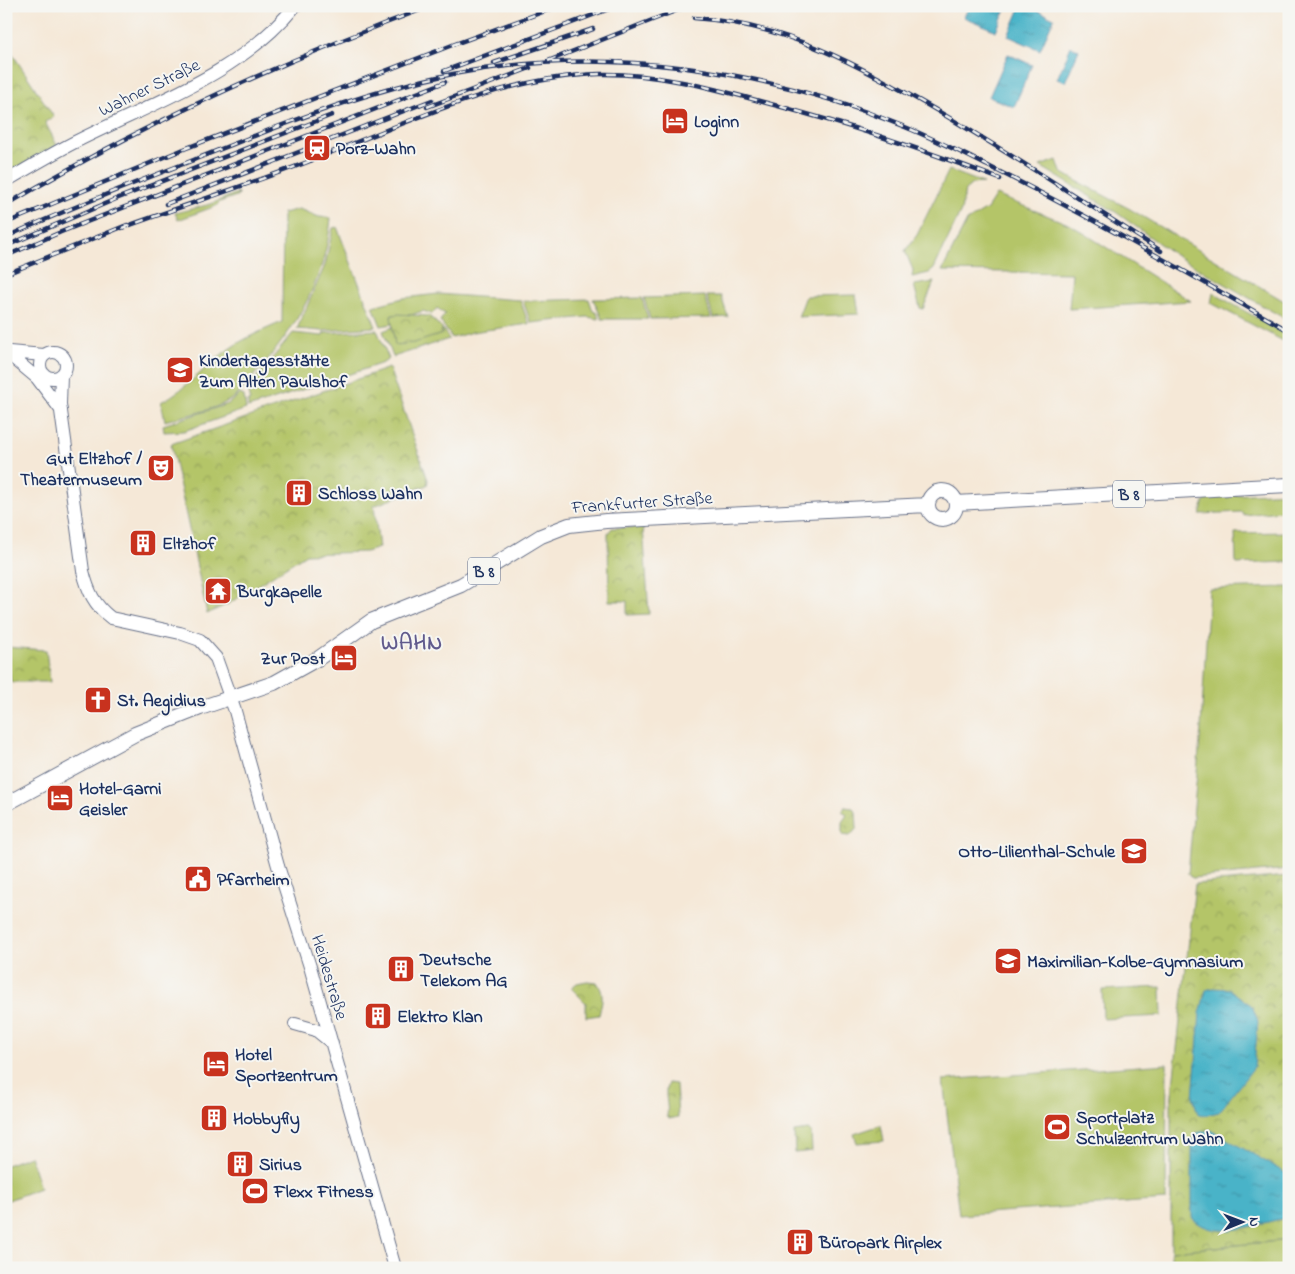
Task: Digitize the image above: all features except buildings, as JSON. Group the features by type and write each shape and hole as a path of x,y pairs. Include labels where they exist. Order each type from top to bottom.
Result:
{"main road":[{"name":"B 8","path":"956,503 1289,485"},
{"path":"941,490 949,492 956,503 953,514 943,518 935,516 928,505 931,497 941,490"},
{"name":"Frankfurter Straße","path":"6,804 116,743 230,698 274,683 319,658 371,621 450,591 541,536 569,525 606,521 928,505"}],"street":[{"name":"Wahner Straße","path":"6,181 73,143 212,76 253,48 296,6"},
{"path":"10,352 44,355 54,352 62,356 66,365 50,374"},
{"path":"10,352 50,374"},
{"path":"10,352 38,378 61,407"},
{"path":"44,355 61,407"},
{"name":"Heidestraße","path":"61,407 84,571 93,600 101,611 121,622 180,633 200,640 216,658 230,698 332,1043 394,1266"},
{"path":"295,1024 316,1030 332,1043"}],"green space":[{"path":"6,44 54,117 45,122 57,145 6,175"},
{"path":"1057,160 1061,172 1130,209 1289,304 1289,321 1175,255 1117,213 1040,166"},
{"path":"949,170 983,183 972,184 965,190 961,211 934,269 929,273 912,277 913,270 905,251 917,235"},
{"path":"237,193 239,195 220,202 216,206 178,220 175,213 211,204"},
{"path":"996,195 1071,225 1191,301 1069,309 1072,273 942,271 967,221 987,209"},
{"path":"299,209 319,217 331,218 328,240 316,282 307,302 284,339 234,398 207,410 165,421 161,402 188,384 235,345 282,322 283,213"},
{"path":"337,227 376,327 322,331 297,329 325,265 333,228"},
{"path":"934,282 923,309 920,308 914,285"},
{"path":"1213,293 1289,336 1289,344 1211,303"},
{"path":"438,294 520,300 529,324 472,332 452,338 440,321 445,314 437,308 432,314 423,311 411,315 391,315 392,324 381,326 373,306 403,298"},
{"path":"856,295 859,314 798,317 806,296"},
{"path":"705,296 711,318 650,319 644,298"},
{"path":"707,296 721,296 728,317 713,318"},
{"path":"642,298 648,319 602,319 593,299"},
{"path":"589,299 593,311 597,313 599,319 587,317 531,323 523,301"},
{"path":"397,314 429,316 442,328 442,334 414,343 395,345 391,316"},
{"path":"393,327 395,345 442,334 442,328 449,339 393,357 383,331"},
{"path":"377,330 389,359 383,363 248,408 248,402 250,401 247,389 293,333 323,336 324,333"},
{"path":"389,368 428,480 427,485 374,506 379,548 366,552 306,554 230,603 207,614 171,444"},
{"path":"240,394 244,396 246,409 184,431 164,432 163,425 228,404"},
{"path":"1289,492 1289,510 1244,515 1242,512 1200,514 1208,496"},
{"path":"643,527 649,614 627,615 627,601 609,601 608,533 612,528"},
{"path":"1289,532 1289,562 1236,564 1235,533"},
{"path":"1289,587 1289,869 1192,878 1188,874 1201,728 1209,589"},
{"path":"6,647 46,650 50,682 11,682"},
{"path":"845,807 853,808 856,812 857,828 850,836 842,835 842,821 847,814 842,811"},
{"path":"1289,876 1289,1240 1171,1251 1171,1103 1195,884"},
{"path":"597,982 601,990 602,998 599,1015 586,1017 586,1003 571,988 577,983"},
{"path":"1161,987 1162,1016 1103,1019 1102,990"},
{"name":"Sportplatz Schulzentrum Wahn","path":"1167,1064 1166,1200 959,1215 943,1080"},
{"path":"668,1083 676,1084 678,1117 669,1119 667,1116 666,1095"},
{"path":"881,1125 884,1141 857,1143 854,1134"},
{"path":"808,1130 811,1132 812,1151 795,1153 794,1132"},
{"path":"30,1156 40,1188 6,1201 6,1165"},
{"path":"1289,1240 1289,1268 1171,1268 1171,1251"}],"water":[{"path":"969,6 1007,6 996,31 964,17"},
{"path":"1021,6 1028,6 1054,18 1040,50 1008,36"},
{"path":"1071,46 1079,50 1065,82 1057,79"},
{"path":"1008,54 1032,65 1014,107 989,97"},
{"path":"1213,988 1229,989 1252,1006 1258,1021 1254,1067 1219,1112 1206,1115 1198,1114 1193,1097 1200,1013 1206,990"},
{"path":"1211,1130 1289,1175 1289,1218 1226,1230 1202,1226 1192,1218 1192,1140 1196,1133"}],"railway":[{"path":"6,205 109,148 214,96 322,49 431,6"},
{"path":"6,223 184,149 455,44 559,6"},
{"path":"444,71 617,6"},
{"path":"548,61 688,6"},
{"path":"694,18 728,22 790,38 820,49 878,77 1022,162 1161,251"},
{"path":"494,63 593,29"},
{"path":"6,237 98,197 255,135 320,111 386,90 453,74 510,66 568,62 625,62 683,68 740,77 796,90 851,107 905,127 1030,187 1142,247 1289,331"},
{"path":"427,107 530,68"},
{"path":"122,228 305,163 412,119 486,94 562,77 600,74 662,78 743,96 883,137 1000,179"},
{"path":"6,256 61,232 445,82"},
{"path":"166,204 432,100"},
{"path":"6,246 116,199 332,115"},
{"path":"6,274 127,225"}],"place":[{"name":"Loginn","path":"675,121"},
{"name":"Porz-Wahn","path":"317,148"},
{"name":"Kindertagesstätte Zum Alten Paulshof","path":"180,370"},
{"name":"Gut Eltzhof / Theatermuseum","path":"161,468"},
{"name":"Schloss Wahn","path":"299,493"},
{"name":"Eltzhof","path":"143,543"},
{"name":"Burgkapelle","path":"218,591"},
{"name":"Zur Post","path":"344,658"},
{"name":"St. Aegidius","path":"98,700"},
{"name":"Hotel-Garni Geisler","path":"60,798"},
{"name":"Otto-Lilienthal-Schule","path":"1134,851"},
{"name":"Pfarrheim","path":"198,879"},
{"name":"Maximilian-Kolbe-Gymnasium","path":"1008,961"},
{"name":"Deutsche Telekom AG","path":"401,969"},
{"name":"Elektro Klan","path":"378,1016"},
{"name":"Hotel Sportzentrum","path":"216,1064"},
{"name":"Hobbyfly","path":"214,1118"},
{"name":"Sportplatz Schulzentrum Wahn","path":"1057,1127"},
{"name":"Sirius","path":"240,1164"},
{"name":"Flexx Fitness","path":"255,1191"},
{"name":"Büropark Airplex","path":"800,1242"}],"district":[{"name":"WAHN","path":"412,641"}]}
